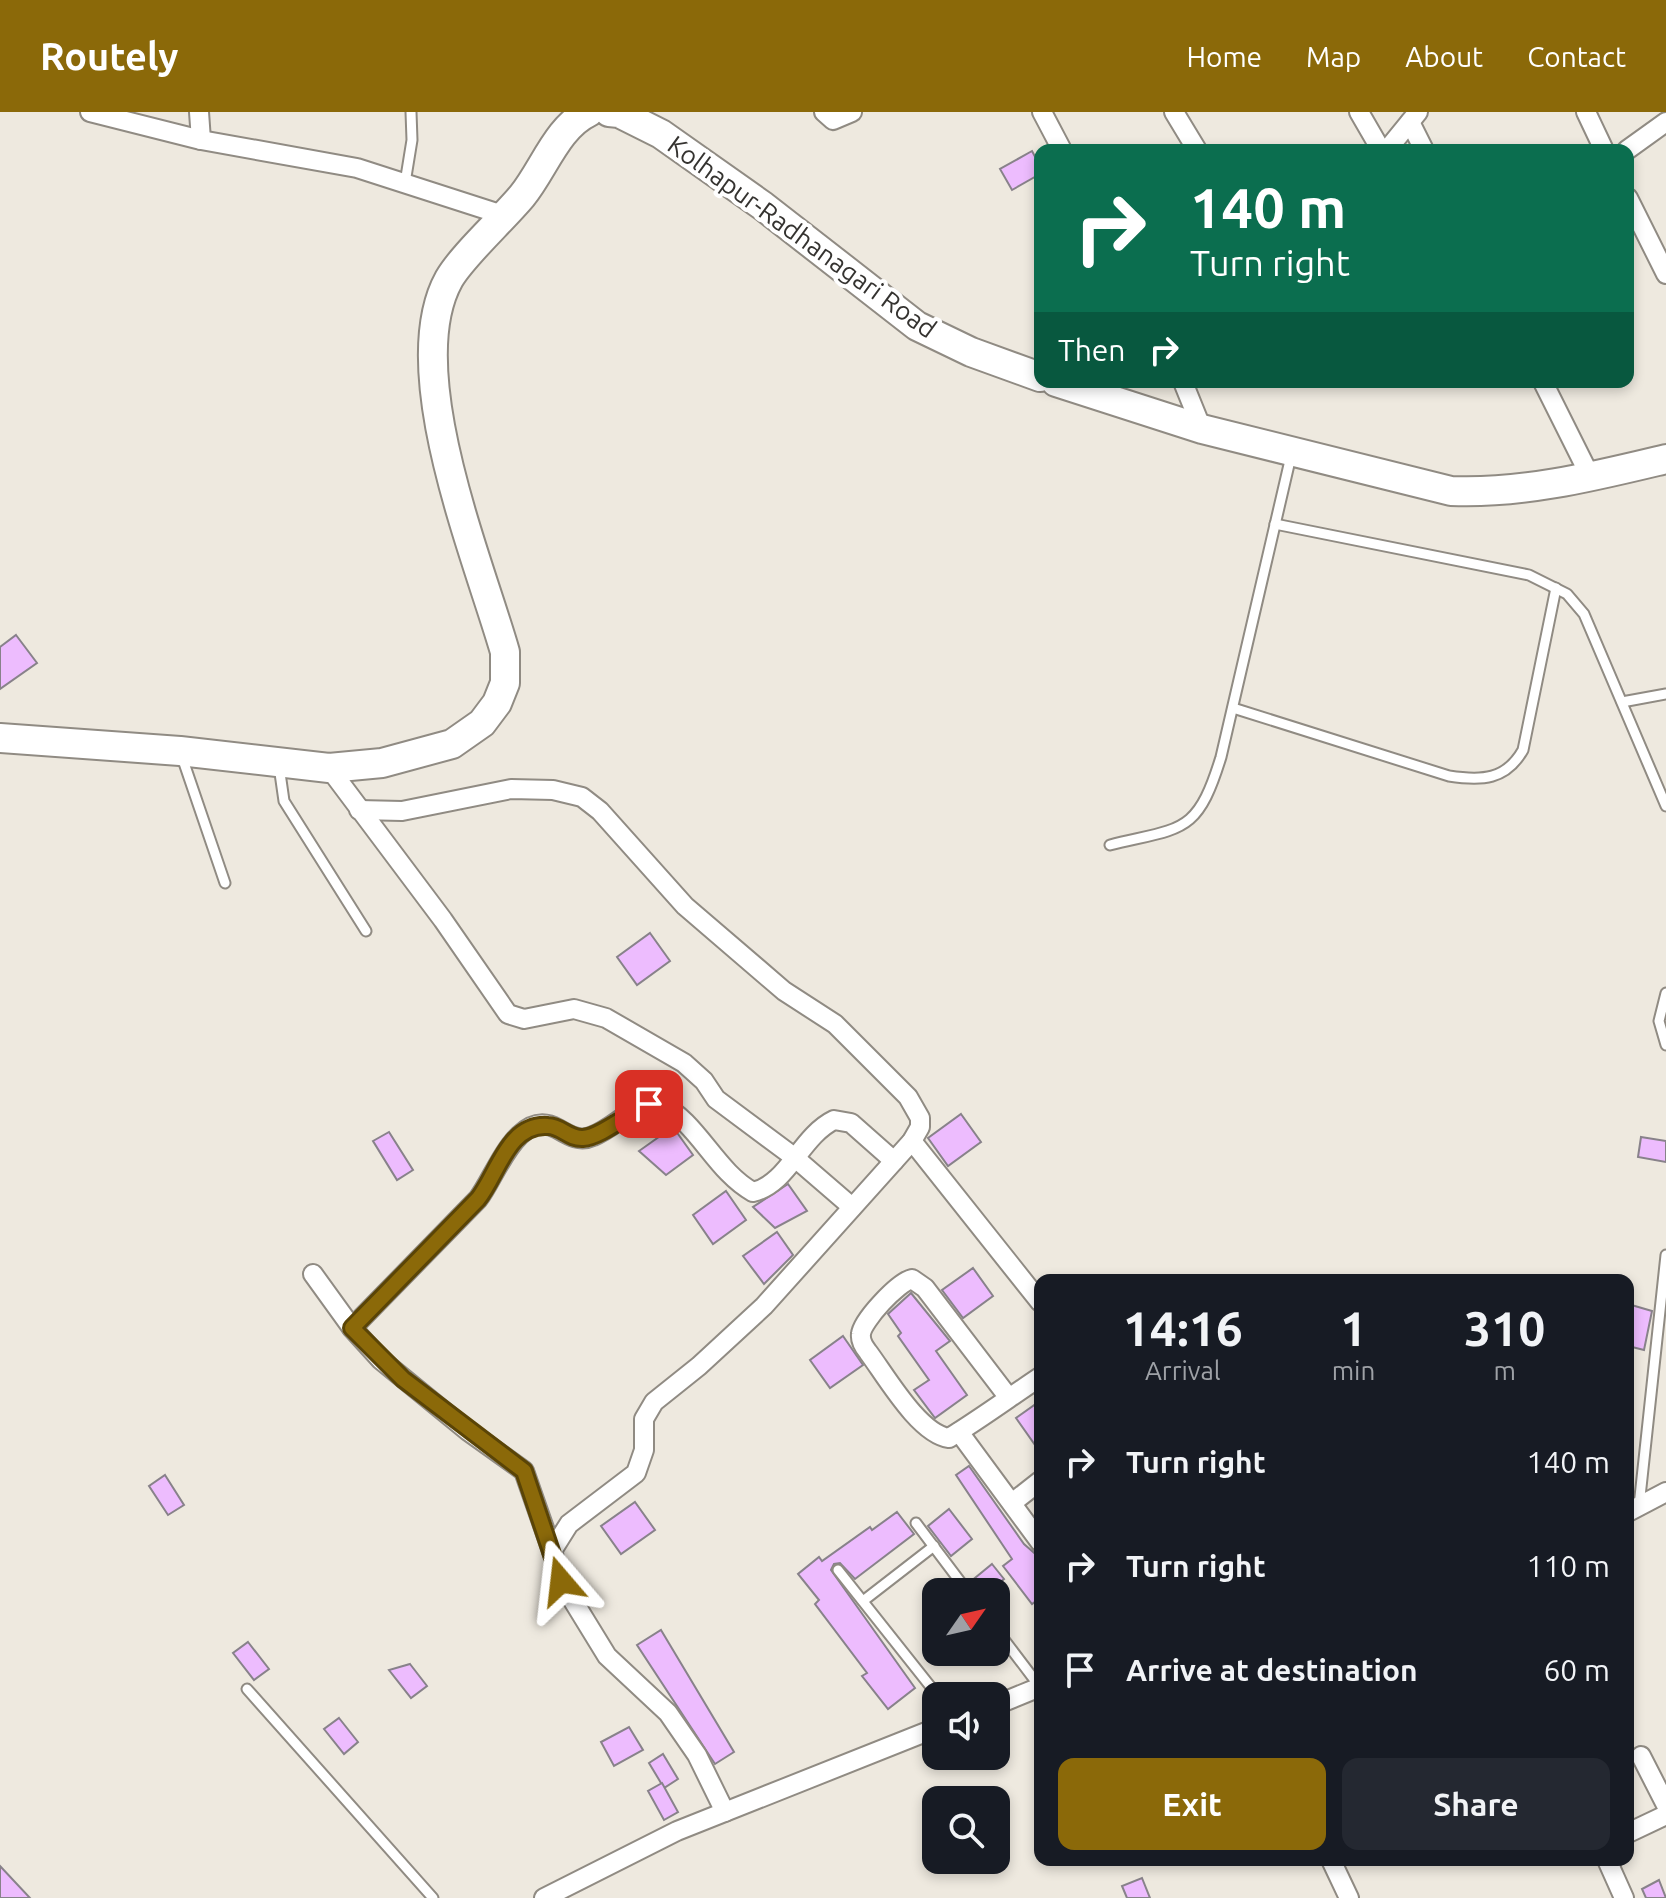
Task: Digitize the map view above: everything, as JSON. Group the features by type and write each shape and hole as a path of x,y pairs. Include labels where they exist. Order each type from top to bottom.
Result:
{"main road":[{"path":"0,738 180,751 329,768 382,763 452,744 482,723 497,703 505,683 505,652 442,443 433,373 440,301 450,277 534,182 564,131 578,117 589,112"},
{"name":"Kolhapur-Radhanagari Road","path":"609,112 654,123 917,326 971,352 1034,375"},
{"path":"1075,388 1202,429 1451,491 1490,492 1590,476 1666,459"}],"street":[{"path":"90,112 201,140 357,168 506,216"},
{"path":"199,112 201,140"},
{"path":"824,112 833,120 852,112"},
{"path":"1042,112 1059,144"},
{"path":"1174,112 1193,144"},
{"path":"1359,112 1380,144"},
{"path":"1586,112 1601,144"},
{"path":"1389,144 1414,117"},
{"path":"1414,117 1422,144"},
{"path":"1634,145 1666,122"},
{"path":"1634,210 1666,274"},
{"path":"1185,388 1202,429"},
{"path":"1546,388 1590,476"},
{"path":"329,768 443,920 508,1014 524,1019 574,1009 606,1018 684,1063 704,1081 716,1099 794,1157 852,1207"},
{"path":"359,810 402,811 511,789 553,790 582,797 600,811 685,906 784,991 835,1024 908,1097 920,1118 920,1127 912,1141 764,1306 699,1366 654,1402 644,1419 644,1450 636,1473 569,1524 552,1551"},
{"path":"352,1328 478,1199 491,1182 506,1149 525,1131 546,1125 582,1139 593,1136 634,1110 659,1103 675,1114 729,1174 753,1192 773,1183 818,1130 841,1119 851,1123 894,1161"},
{"path":"912,1141 1034,1294"},
{"path":"313,1274 352,1328 403,1379 524,1471 561,1581 607,1656 668,1713 697,1755 725,1812"},
{"path":"1009,1398 925,1288 912,1279 899,1285 864,1326 861,1341 922,1424 940,1437 949,1438 959,1432 1034,1381"},
{"path":"959,1432 1034,1534"},
{"path":"1012,1503 1034,1486"},
{"path":"1634,1508 1666,1492"},
{"path":"1010,1699 1034,1689"},
{"path":"544,1898 677,1831 922,1734"},
{"path":"1641,1756 1666,1805"},
{"path":"1634,1830 1666,1815"},
{"path":"1333,1866 1344,1897"},
{"path":"1610,1866 1624,1898"}],"lane":[{"path":"405,183 412,140 411,112"},
{"path":"1110,845 1176,829 1197,814 1216,774 1292,452"},
{"path":"1275,524 1529,575 1567,594 1584,614 1666,806"},
{"path":"1233,708 1449,776 1475,780 1502,774 1515,764 1523,750 1556,588"},
{"path":"1622,702 1666,694"},
{"path":"180,751 225,883"},
{"path":"279,762 284,801 366,931"},
{"path":"1666,993 1659,1021 1666,1045"},
{"path":"1634,1501 1666,1255"},
{"path":"916,1523 958,1578"},
{"path":"863,1601 934,1546"},
{"path":"838,1570 927,1682"},
{"path":"1010,1647 1034,1679"},
{"path":"247,1689 433,1898"}],"building":[{"path":"1032,151 1034,155 1034,177 1012,190 1000,169"},
{"path":"16,635 37,663 0,689 0,647"},
{"path":"650,933 670,961 637,985 617,957"},
{"path":"961,1114 981,1142 948,1166 928,1138"},
{"path":"673,1127 693,1155 666,1175 639,1151"},
{"path":"389,1132 413,1170 397,1180 373,1141"},
{"path":"1641,1137 1666,1141 1666,1162 1638,1157"},
{"path":"788,1184 807,1211 775,1228 753,1207"},
{"path":"726,1191 746,1220 713,1244 693,1215"},
{"path":"777,1232 793,1255 764,1284 743,1256"},
{"path":"973,1268 993,1296 963,1318 942,1290"},
{"path":"911,1293 950,1341 936,1351 967,1395 935,1418 914,1390 929,1380 898,1336 901,1333 888,1314"},
{"path":"1634,1306 1652,1311 1644,1350 1634,1348"},
{"path":"843,1336 863,1365 830,1388 810,1360"},
{"path":"1034,1405 1034,1444 1016,1418"},
{"path":"969,1466 1024,1544 1034,1553 1032,1604 1003,1566 1012,1559 956,1475"},
{"path":"165,1475 184,1505 168,1515 149,1486"},
{"path":"635,1502 655,1530 621,1554 601,1526"},
{"path":"949,1509 972,1539 951,1556 928,1526"},
{"path":"897,1512 914,1534 855,1579 840,1563 834,1564 831,1570 915,1688 888,1709 862,1676 867,1673 815,1604 819,1600 798,1574 819,1557 822,1561"},
{"path":"992,1564 1003,1578 975,1578"},
{"path":"661,1630 734,1752 715,1764 637,1645"},
{"path":"248,1642 269,1669 254,1680 233,1653"},
{"path":"410,1664 427,1686 411,1698 389,1670"},
{"path":"339,1718 358,1742 344,1754 324,1729"},
{"path":"629,1727 643,1750 614,1766 601,1742"},
{"path":"663,1754 678,1779 664,1788 649,1763"},
{"path":"662,1783 678,1812 664,1820 648,1791"},
{"path":"0,1866 30,1898 0,1898"},
{"path":"1142,1878 1150,1898 1127,1898 1122,1886"},
{"path":"1659,1880 1666,1898 1646,1898 1642,1889"}],"route":[{"path":"561,1581 524,1471 403,1379 352,1328 478,1199 491,1182 506,1149 525,1131 546,1125 582,1139 593,1136 649,1104"}]}
